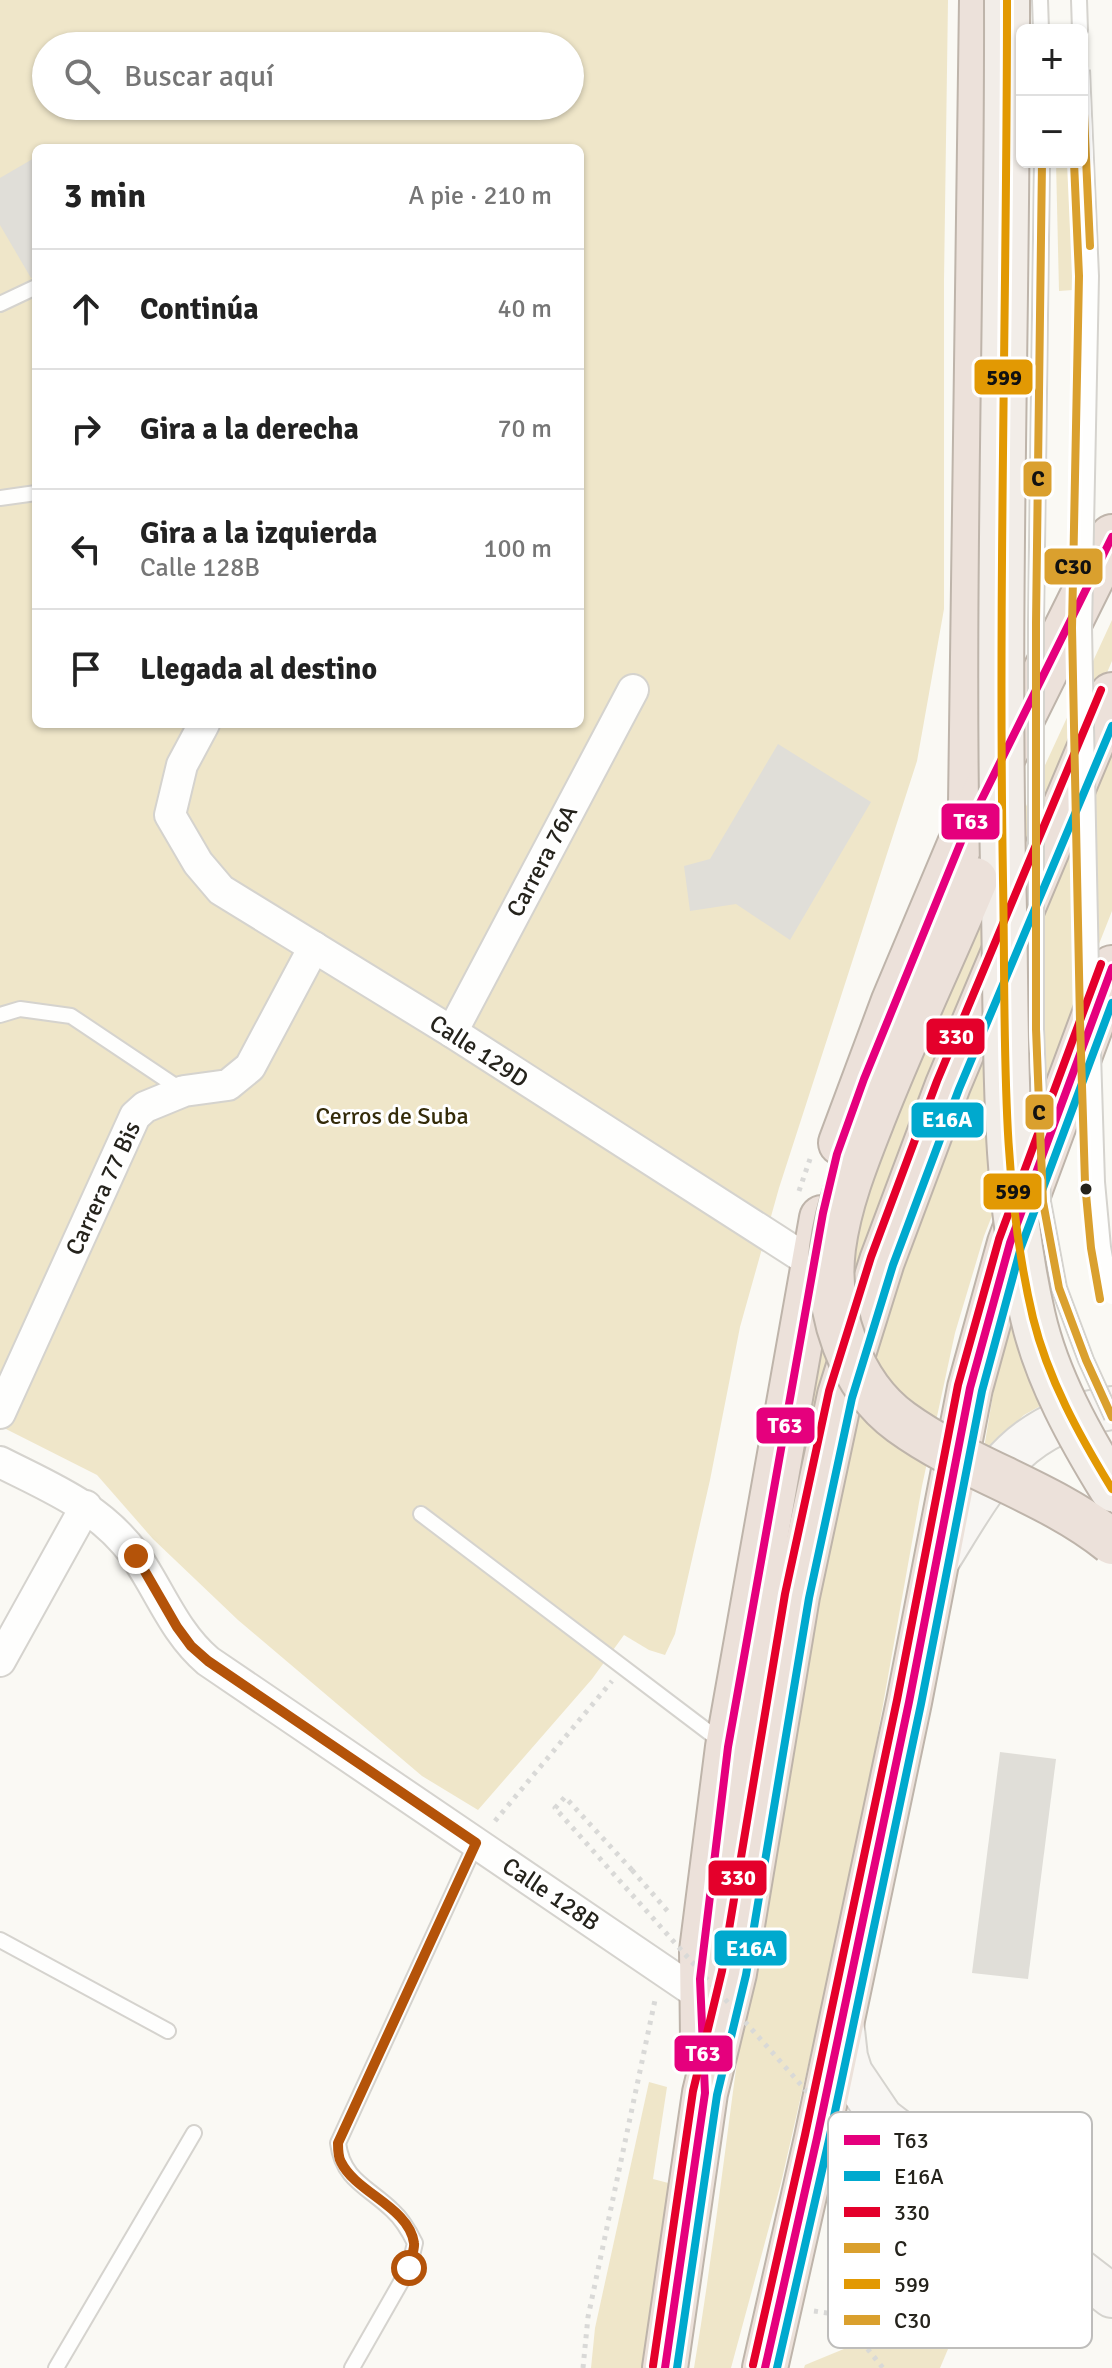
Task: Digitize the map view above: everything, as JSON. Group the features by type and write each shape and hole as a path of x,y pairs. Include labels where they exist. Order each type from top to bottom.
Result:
{"highway":[{"path":"963,837 973,780 982,0"},
{"path":"705,2093 702,1951 728,1747 812,1263 837,1154 894,1001 963,837 1112,537"},
{"path":"1080,600 975,880 899,1050 849,1179 833,1250 835,1308 846,1350 866,1386 899,1421 978,1469 1069,1512 1112,1542"},
{"path":"665,2368 705,2093 734,1973 797,1596 840,1395 882,1261 948,1085 1112,695"},
{"path":"765,2368 842,2021 970,1388 1010,1243 1112,968"}],"main road":[{"path":"1007,0 1000,693 1013,1204 1034,1322 1055,1384 1112,1489"}],"street":[{"name":"Carrera 76A","path":"452,1032 633,690"},
{"name":"Calle 129D","path":"202,728 182,765 170,815 198,863 221,890 452,1032 812,1263"},
{"name":"Carrera 77 Bis","path":"0,1413 135,1116 145,1107 184,1091 228,1085 250,1067 314,947"},
{"path":"937,1562 1000,1464 1022,1445 1063,1420 1112,1408"},
{"name":"Calle 128B","path":"0,1462 86,1506 116,1531 136,1556 191,1646 221,1669 701,1996"},
{"path":"0,1661 86,1506"},
{"path":"842,2021 851,2073 877,2112"},
{"path":"817,2138 828,2130"},
{"path":"1092,2281 1112,2296"}],"lane":[{"path":"1040,0 1041,24"},
{"path":"1079,0 1080,24"},
{"path":"1083,96 1091,276 1084,628 1092,1005 1097,1182 1103,1247 1112,1297"},
{"path":"1042,168 1036,623 1036,1029 1043,1202 1059,1288 1112,1417"},
{"path":"0,304 32,289"},
{"path":"0,498 32,494"},
{"path":"0,1015 20,1009 71,1016 184,1091"},
{"path":"421,1514 728,1747"},
{"path":"352,2368 409,2268 415,2243 398,2216 358,2183 340,2161 338,2143 476,1843"},
{"path":"0,1940 168,2031"},
{"path":"56,2368 194,2133"}],"path":[{"path":"476,1843 623,1668"},
{"path":"702,1951 565,1797 555,1808 828,2115"},
{"path":"801,2309 828,2313"},
{"path":"867,2348 883,2368"}],"green space":[{"name":"Cerros de Suba","path":"0,0 948,0 944,609 917,761 779,1188 740,1327 675,1634 665,1655 649,1650 624,1635 592,1679 478,1810 422,1776 238,1620 153,1539 97,1475 0,1426"},
{"path":"1056,168 1069,168 1073,290 1059,291"},
{"path":"1112,620 1112,661 967,1000 776,1632 817,1312 975,917"},
{"path":"1112,745 1112,911 984,1236 955,1333 922,1486 856,1856 781,2183 731,2368 694,2368 781,1776 815,1591 858,1409 883,1324 941,1156"},
{"path":"1013,1314 1042,1405 1024,1415 983,1454 998,1365"},
{"path":"649,2082 667,2087 653,2179 676,2185 645,2368 591,2368 595,2328"},
{"path":"846,2348 948,2348 940,2368 804,2368"}],"building":[{"path":"32,159 32,278 0,225 0,178"},
{"path":"778,744 871,802 790,940 736,904 690,911 684,866 710,859"},
{"path":"1000,1752 1056,1759 1028,1979 972,1973"}],"transit line":[{"name":"599","path":"1007,0 1002,770 1009,1155 1022,1264 1039,1341 1066,1406 1112,1489"},
{"name":"C","path":"1083,96 1090,246"},
{"name":"C","path":"1042,168 1036,623 1036,1029 1043,1202 1059,1288 1112,1417"},
{"name":"C30","path":"1074,168 1079,276 1072,628 1080,1021 1085,1183 1100,1299"},
{"name":"T63","path":"665,2368 705,2093 700,1979 728,1747 823,1213 837,1154 864,1079 963,837 1112,537"},
{"name":"330","path":"653,2366 693,2091 722,1971 785,1594 829,1391 871,1257 937,1081 1101,690"},
{"name":"E16A","path":"677,2368 717,2095 746,1975 809,1598 852,1398 893,1265 959,1089 1112,726"},
{"name":"330","path":"753,2365 897,1700 958,1385 999,1239 1101,964"},
{"name":"T63","path":"765,2368 909,1702 970,1388 1010,1243 1112,968"},
{"name":"E16A","path":"835,2112 921,1704 982,1391 1021,1247 1112,1003"},
{"name":"E16A","path":"777,2368 828,2144"}],"route":[{"path":"136,1556 177,1627 191,1646 208,1661 476,1843 338,2143 340,2161 358,2183 404,2222 415,2243 409,2268"}]}
